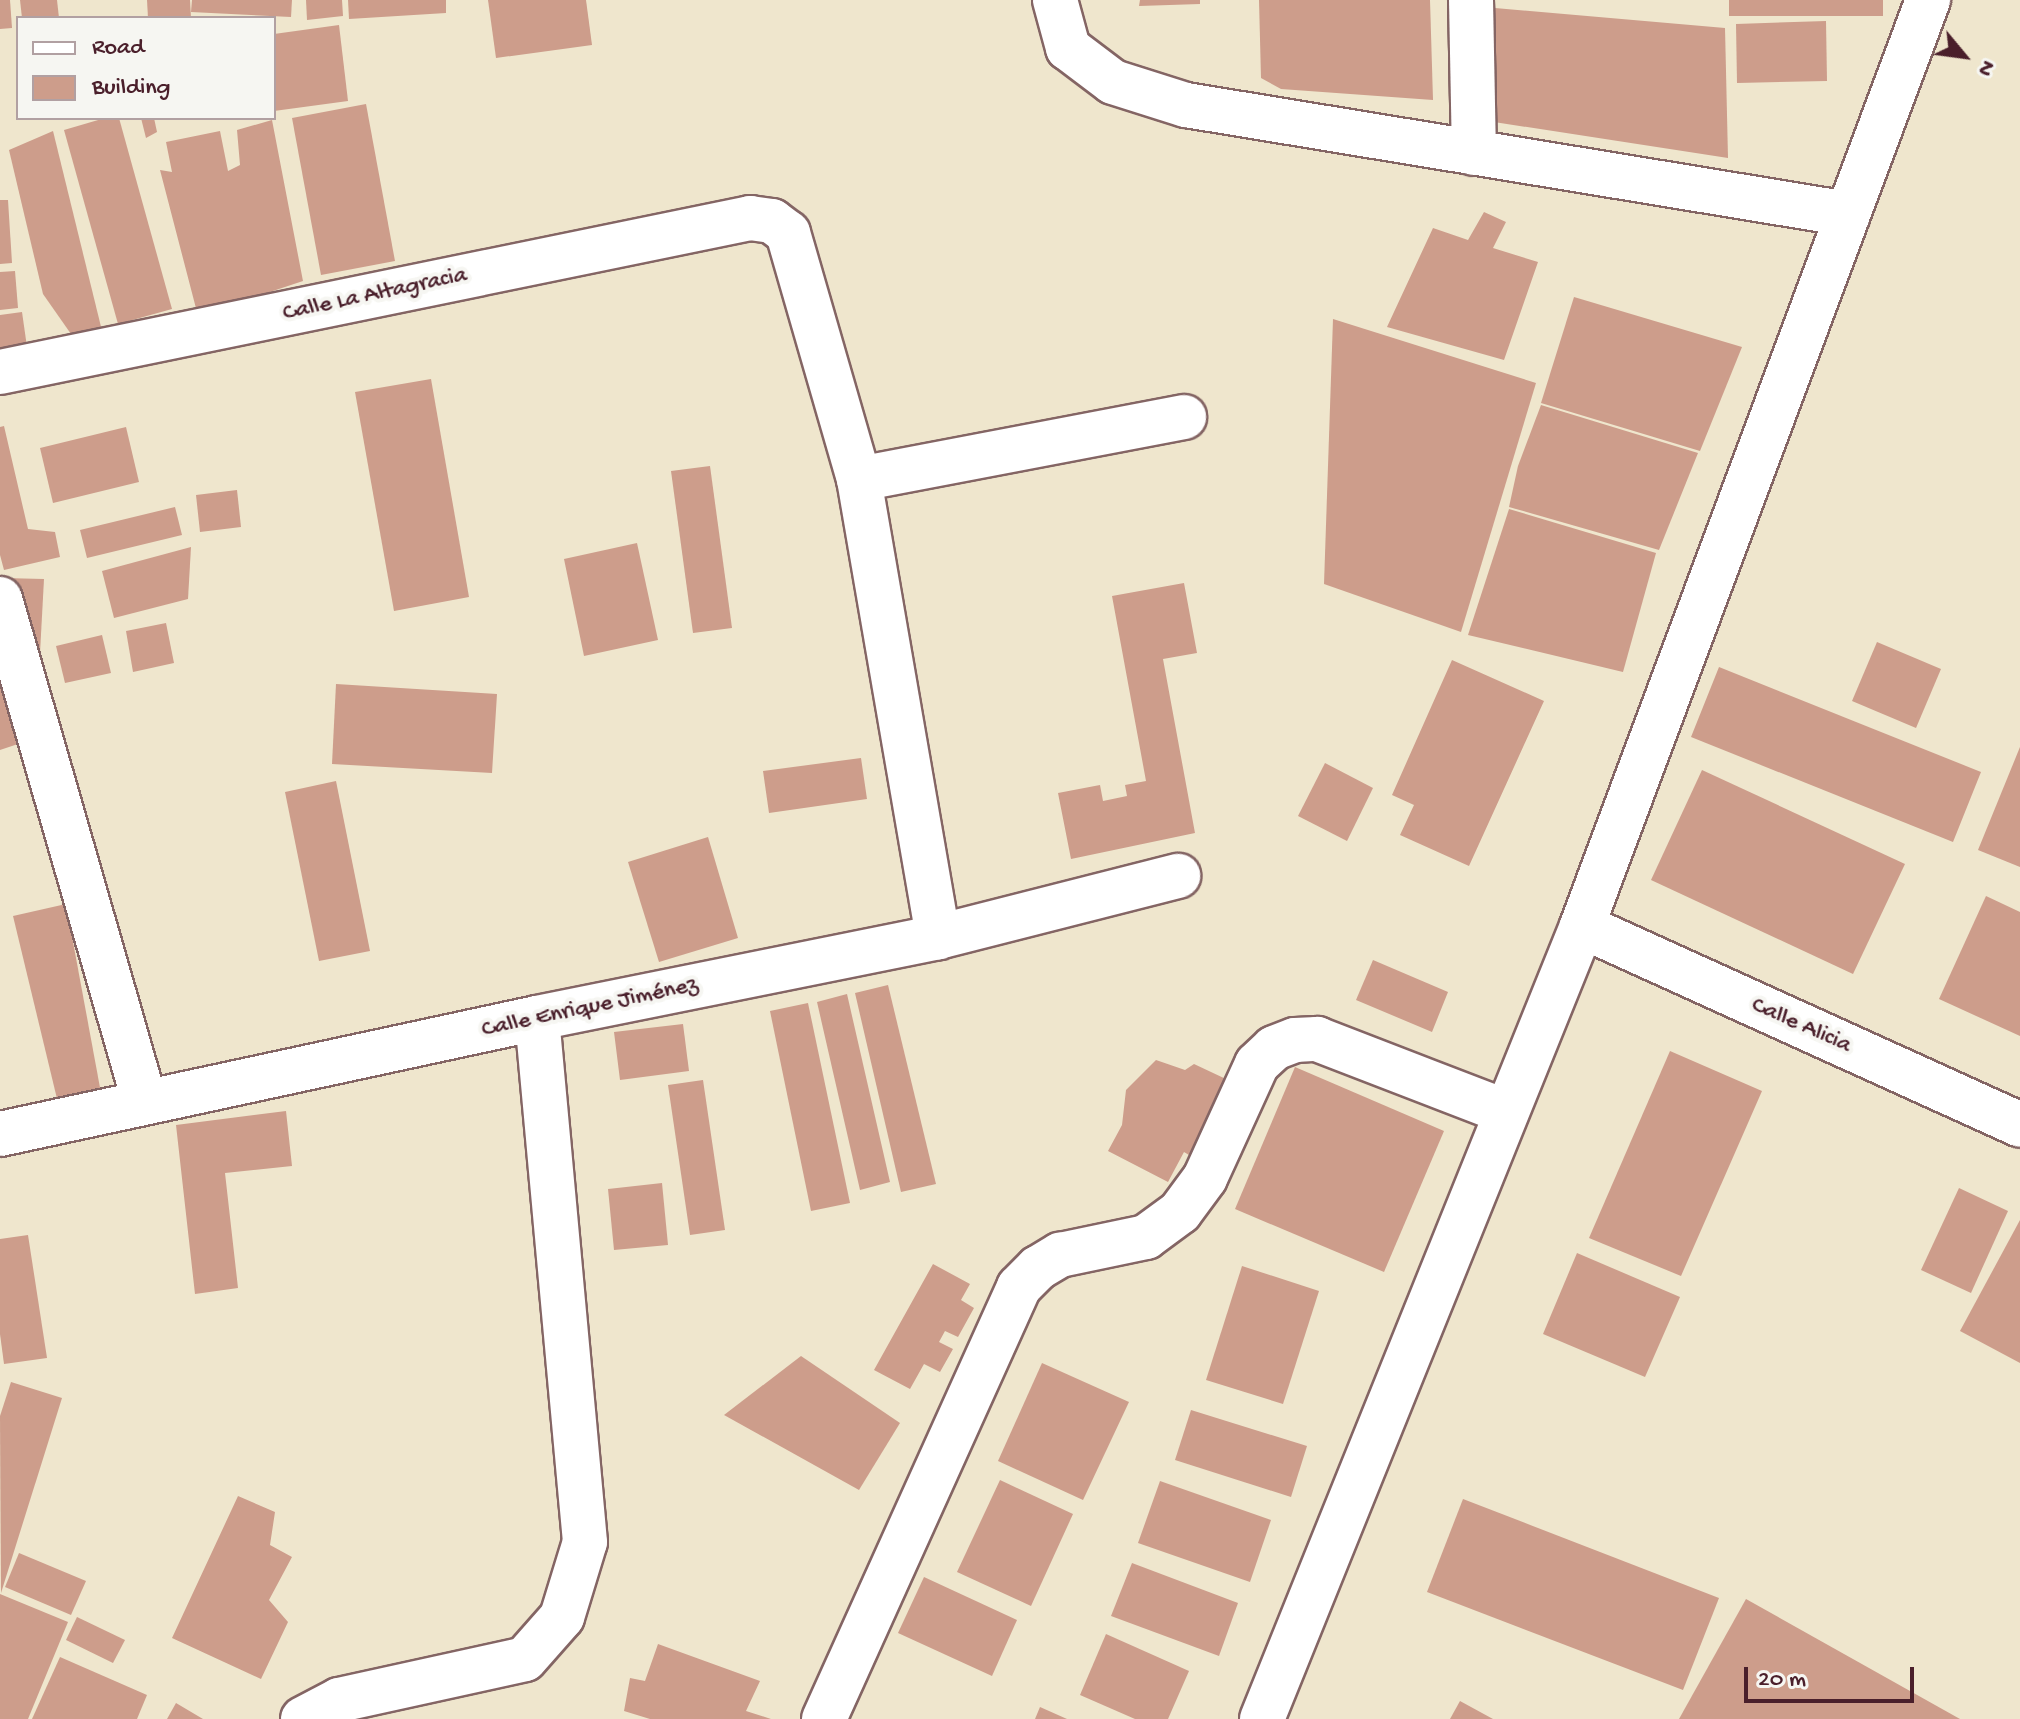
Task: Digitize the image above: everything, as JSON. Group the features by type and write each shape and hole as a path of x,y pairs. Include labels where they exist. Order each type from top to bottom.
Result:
{"street":[{"path":"1055,0 1068,48 1113,82 1186,105 1848,214"},
{"path":"1471,0 1474,153"},
{"path":"1262,1719 1582,926 1928,0"},
{"name":"Calle La Altagracia","path":"0,372 750,218 772,221 788,233 859,479"},
{"path":"938,937 859,479 1184,417"},
{"path":"0,599 145,1103"},
{"name":"Calle Enrique Jiménez","path":"0,1134 537,1018 938,937 1178,876"},
{"name":"Calle Alicia","path":"1582,926 2020,1125"},
{"path":"303,1719 339,1700 525,1659 562,1617 585,1542 537,1018"},
{"path":"824,1719 1019,1287 1038,1268 1060,1255 1146,1237 1180,1212 1205,1178 1257,1064 1274,1048 1295,1040 1317,1039 1506,1112"}],"building":[{"path":"0,0 10,0 12,28 0,29"},
{"path":"20,0 57,0 59,16 22,16"},
{"path":"147,0 190,0 191,16 148,16"},
{"path":"192,0 292,0 291,17 191,12"},
{"path":"306,0 342,0 343,16 307,20"},
{"path":"348,0 446,0 446,13 349,19"},
{"path":"488,0 586,0 592,45 496,58"},
{"path":"1140,0 1200,0 1200,4 1139,6"},
{"path":"1259,0 1430,0 1433,100 1281,89 1261,78"},
{"path":"1729,0 1883,0 1883,16 1729,16"},
{"path":"1495,8 1725,28 1728,158 1494,122"},
{"path":"1826,21 1827,81 1737,83 1736,24"},
{"path":"339,25 348,101 276,111 276,34"},
{"path":"366,104 395,261 321,275 292,118"},
{"path":"98,120 120,120 172,309 118,324 64,130"},
{"path":"142,120 154,120 157,132 146,138"},
{"path":"272,120 303,281 198,316 160,170 172,172 166,142 220,131 228,171 240,165 237,130"},
{"path":"53,131 104,339 78,344 43,294 9,150"},
{"path":"0,200 8,200 12,263 0,264"},
{"path":"1484,212 1506,222 1493,248 1538,262 1504,360 1387,327 1433,228 1468,240"},
{"path":"15,271 18,308 0,310 0,272"},
{"path":"1574,297 1742,347 1700,451 1541,403"},
{"path":"22,312 27,347 0,352 0,315"},
{"path":"1333,319 1536,383 1461,632 1324,584"},
{"path":"431,379 469,597 394,611 355,392"},
{"path":"1541,405 1698,453 1659,550 1509,507 1518,466"},
{"path":"4,426 28,529 55,532 60,557 4,570 0,555 0,427"},
{"path":"126,427 139,482 53,503 40,448"},
{"path":"710,466 732,628 693,633 671,471"},
{"path":"237,490 241,527 200,532 196,495"},
{"path":"175,507 182,535 87,558 80,530"},
{"path":"1509,509 1656,553 1623,672 1468,635"},
{"path":"637,543 658,640 584,656 564,559"},
{"path":"191,547 188,599 114,618 102,571"},
{"path":"3,578 44,579 40,653 22,652"},
{"path":"1184,583 1197,653 1163,659 1195,833 1071,859 1058,793 1100,785 1103,801 1127,796 1125,785 1146,781 1112,596"},
{"path":"166,623 174,663 133,672 126,631"},
{"path":"102,635 111,673 65,683 56,646"},
{"path":"1877,642 1941,669 1916,728 1852,701"},
{"path":"1452,660 1544,701 1469,866 1400,835 1414,805 1392,795"},
{"path":"1719,667 1981,772 1953,842 1691,737"},
{"path":"0,672 27,741 0,750"},
{"path":"336,684 497,694 492,773 332,764"},
{"path":"2020,747 2020,867 1978,850"},
{"path":"861,758 867,799 769,813 763,771"},
{"path":"1325,763 1373,788 1347,841 1298,816"},
{"path":"1702,770 1905,864 1853,974 1651,880"},
{"path":"336,781 370,951 319,961 285,792"},
{"path":"708,837 738,938 659,962 628,862"},
{"path":"1986,896 2020,912 2020,1036 1939,999"},
{"path":"66,904 101,1093 59,1107 13,916"},
{"path":"1373,960 1448,992 1432,1032 1356,1000"},
{"path":"888,985 936,1184 901,1192 855,993"},
{"path":"847,994 890,1182 860,1190 817,1002"},
{"path":"808,1003 850,1203 811,1211 770,1011"},
{"path":"683,1024 689,1071 620,1080 614,1032"},
{"path":"1670,1051 1762,1091 1681,1276 1589,1238"},
{"path":"1156,1060 1185,1070 1194,1064 1228,1080 1189,1155 1184,1152 1168,1182 1108,1151 1122,1125 1126,1090"},
{"path":"1295,1067 1444,1131 1384,1272 1235,1209"},
{"path":"703,1080 725,1230 690,1235 668,1085"},
{"path":"286,1111 292,1166 225,1173 238,1288 195,1294 176,1125"},
{"path":"662,1183 668,1245 614,1250 608,1189"},
{"path":"1959,1188 2008,1211 1971,1293 1921,1270"},
{"path":"2020,1220 2020,1363 1960,1331"},
{"path":"28,1235 47,1358 4,1364 0,1334 0,1239"},
{"path":"1577,1253 1680,1297 1645,1377 1543,1334"},
{"path":"933,1264 970,1284 961,1300 974,1308 958,1337 945,1331 939,1342 953,1349 940,1372 924,1364 910,1389 874,1370"},
{"path":"1242,1266 1319,1291 1283,1404 1206,1380"},
{"path":"801,1356 900,1423 859,1490 724,1415"},
{"path":"1042,1363 1129,1402 1083,1500 998,1461"},
{"path":"11,1382 62,1398 1,1593 0,1416"},
{"path":"1191,1410 1307,1446 1291,1497 1175,1460"},
{"path":"1000,1480 1073,1514 1031,1606 957,1572"},
{"path":"1160,1481 1271,1520 1250,1582 1138,1543"},
{"path":"238,1496 275,1512 270,1545 292,1557 269,1600 288,1622 261,1679 172,1638"},
{"path":"1463,1499 1719,1598 1683,1690 1427,1592"},
{"path":"19,1553 86,1581 71,1615 5,1587"},
{"path":"1132,1563 1238,1603 1219,1656 1111,1616"},
{"path":"924,1577 1017,1620 992,1676 898,1633"},
{"path":"0,1594 68,1622 28,1719 0,1719"},
{"path":"1746,1599 1960,1719 1679,1719"},
{"path":"77,1617 125,1640 113,1663 66,1640"},
{"path":"1106,1634 1189,1671 1168,1719 1135,1719 1080,1695"},
{"path":"658,1644 760,1681 746,1711 771,1719 650,1719 624,1711 630,1678 645,1681"},
{"path":"60,1657 147,1695 137,1719 32,1719"},
{"path":"1460,1701 1493,1719 1450,1719"},
{"path":"176,1703 203,1719 167,1719"},
{"path":"1040,1707 1067,1719 1035,1719"}]}
